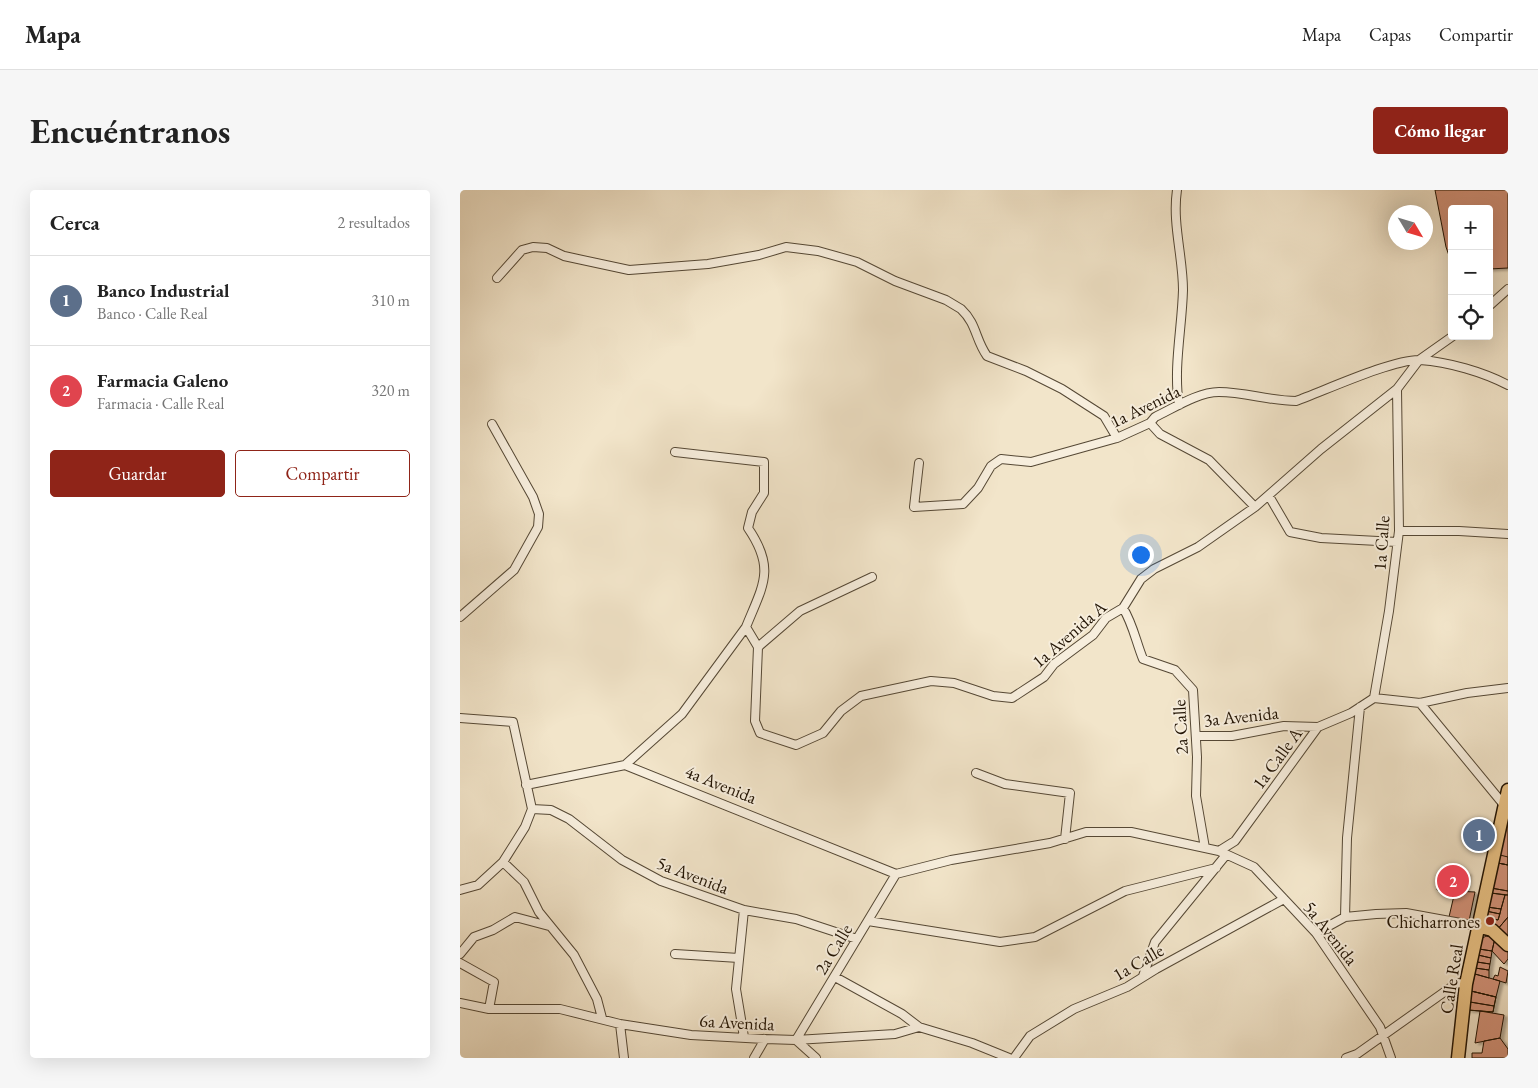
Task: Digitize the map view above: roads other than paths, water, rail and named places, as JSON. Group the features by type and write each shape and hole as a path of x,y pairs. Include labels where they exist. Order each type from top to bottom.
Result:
{"main road":[{"name":"Calle Real","path":"1458,1058 1466,984 1477,926 1508,790"},
{"path":"1477,926 1492,930 1508,945"}],"street":[{"path":"1177,190 1177,231 1183,288 1176,386 1178,405"},
{"path":"498,278 522,250 533,247 547,248 564,256 629,270 708,264 759,255 786,247 846,258 961,309 971,318 978,340 987,356 1026,371 1062,389 1104,416 1117,438"},
{"path":"1493,302 1508,289"},
{"name":"1a Avenida","path":"1419,360 1448,340"},
{"name":"1a Avenida","path":"919,463 914,507 963,504 978,488 991,466 1001,459 1031,462 1117,438 1150,423 1155,417 1178,405 1204,394 1219,392 1296,401 1400,363 1419,360 1478,371 1508,385"},
{"name":"1a Avenida A","path":"758,647 755,721 760,733 796,745 824,733 841,711 861,696 931,681 954,683 993,696 1012,698 1044,677 1054,664 1093,635 1106,618 1123,608 1141,579 1154,569 1198,547 1269,496 1321,449 1396,389 1419,360"},
{"name":"1a Calle","path":"1374,698 1389,612 1399,531 1396,389"},
{"path":"1150,423 1160,434 1209,460 1255,507"},
{"path":"460,617 514,570 538,527 539,514 534,498 492,424"},
{"path":"526,785 625,765 682,714 746,627 764,584 765,564 760,546 748,528 752,512 764,493 764,462 674,452"},
{"path":"1269,496 1290,532 1321,538 1397,542"},
{"path":"1399,531 1459,531 1508,534"},
{"path":"746,627 758,647 800,611 872,577"},
{"name":"2a Calle","path":"1123,608 1131,621 1136,644 1143,659 1175,670 1193,690 1196,736 1196,796 1204,848"},
{"path":"1374,698 1420,703 1467,693 1508,688"},
{"name":"1a Calle A","path":"1143,976 1155,942 1216,868 1222,853 1235,841 1318,727 1360,707 1374,698"},
{"path":"1420,703 1504,805"},
{"path":"1345,917 1347,838 1360,707"},
{"path":"460,718 513,722 532,809 525,827 503,862 478,885 460,890"},
{"name":"3a Avenida","path":"1196,736 1232,736 1284,726 1318,727"},
{"name":"4a Avenida","path":"625,765 896,874"},
{"path":"976,773 1005,784 1070,793 1065,838"},
{"name":"5a Avenida","path":"532,809 551,810 569,819 622,860 661,880 744,910 796,919 857,939"},
{"name":"5a Avenida","path":"896,874 951,860 1050,843 1086,832 1131,832 1222,853 1254,867 1316,933 1380,1026 1391,1058"},
{"path":"503,862 524,882 549,926 574,955 597,1000 602,1018"},
{"path":"868,921 1000,942 1035,937 1125,891 1216,868"},
{"name":"2a Calle","path":"796,1040 896,874"},
{"name":"1a Calle","path":"1014,1058 1030,1036 1074,1009 1127,988 1143,976 1284,899"},
{"path":"744,910 736,989 744,1036"},
{"path":"1316,933 1345,917 1406,913 1477,926"},
{"path":"460,954 474,938 493,930 515,917 549,926"},
{"path":"675,954 739,958"},
{"path":"460,963 494,982 489,1009"},
{"path":"835,977 902,1014 919,1027 1005,1057"},
{"path":"1346,1058 1357,1054 1457,982 1466,984"},
{"name":"6a Avenida","path":"460,1003 489,1009 560,1009 620,1024 691,1035 744,1036 765,1039 796,1040 895,1034 919,1027"},
{"path":"620,1024 624,1058"},
{"path":"754,1058 765,1039"},
{"path":"796,1040 816,1058"}],"place":[{"name":"Banco Industrial","path":"1479,835"},
{"name":"Farmacia Galeno","path":"1453,881"},
{"name":"Chicharrones","path":"1490,921"}]}
